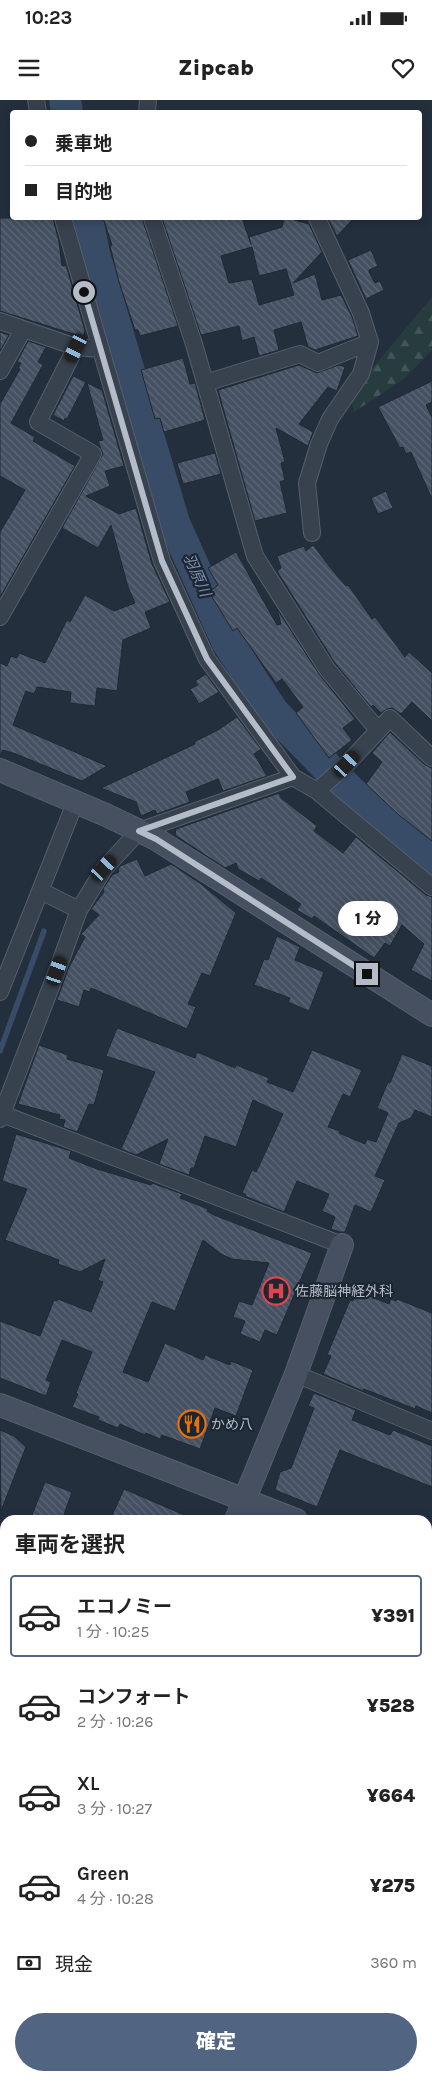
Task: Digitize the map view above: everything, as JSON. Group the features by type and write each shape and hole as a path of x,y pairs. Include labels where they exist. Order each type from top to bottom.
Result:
{"street":[{"path":"64,220 162,561 207,659 293,777 318,791 432,887"},
{"path":"153,220 205,383 255,556 327,669 378,730"},
{"path":"312,533 307,483 319,444 330,419 361,374 370,342 361,313 318,220"},
{"path":"0,321 76,348 100,349"},
{"path":"0,371 23,330"},
{"path":"205,383 300,354 318,363 370,342"},
{"path":"0,617 93,454 38,422 76,348"},
{"path":"318,791 347,764 390,718 432,758"},
{"path":"0,770 106,815 156,839 432,1015"},
{"path":"238,1515 296,1374 342,1245 1,1116 79,910 104,868 139,831 293,777"},
{"path":"0,992 75,803"},
{"path":"41,891 79,910"},
{"path":"296,1374 432,1431"},
{"path":"0,1405 284,1515"}],"green space":[{"path":"432,297 432,350 404,379 354,412 350,395"}],"building":[{"path":"0,218 10,218 10,220 54,220 62,266 66,265 85,331 83,337 0,311"},
{"path":"104,220 143,220 178,326 140,336 138,330 135,330 119,282 110,246 112,245"},
{"path":"163,220 243,220 251,244 249,237 282,227 284,220 294,220 309,224 322,252 293,283 315,274 322,300 341,295 352,317 358,336 315,350 308,347 301,322 274,330 279,350 259,356 254,337 242,341 239,326 201,335","holes":["252,247 259,276 286,269 294,295 259,305 252,279 229,283 221,256"]},
{"path":"329,220 352,220 337,236"},
{"path":"371,250 378,266 369,270 369,272 375,283 380,281 384,290 366,299 348,260"},
{"path":"0,332 9,335 0,351"},
{"path":"28,341 46,347 38,362 43,365 11,423 35,437 33,441 75,466 0,597 0,532 25,490 0,476 0,404 20,369 18,369 21,363 17,362"},
{"path":"183,358 190,384 195,383 205,420 164,432 160,418 155,419 141,370"},
{"path":"299,365 317,373 339,365 345,367 337,391 328,387 299,424 313,432 308,446 276,428 285,462 281,463 285,480 280,482 287,513 255,521 218,390"},
{"path":"73,376 86,382 67,419 65,418 64,421 53,415"},
{"path":"432,381 432,402 426,405 432,417 432,499 411,452 406,454 403,447 400,448 378,407"},
{"path":"87,383 102,390 124,466 105,471 110,486 86,496 119,514 136,508 152,564 170,602 145,612 151,628 123,640 117,691 97,688 95,706 70,703 71,692 37,687 34,694 26,691 13,725 107,766 82,781 16,754 3,750 0,755 0,663 7,666 11,656 17,658 19,653 45,663 67,620 70,622 85,595 114,611 135,603 128,587 111,525 98,548 62,528 103,454 98,441 103,440"},
{"path":"215,453 221,474 183,484 177,463"},
{"path":"386,491 393,508 378,514 371,498"},
{"path":"313,545 346,586 348,585 372,619 375,617 405,657 409,652 432,673 432,721 412,702 401,714 392,708 381,713 373,705 371,707 335,663 277,571 281,568 277,556 304,546 306,551"},
{"path":"236,552 277,625 281,624 277,609 319,674 355,719 343,728 352,740 329,758 296,713 303,707 282,679 276,683 237,628 233,631 209,592 218,585 208,568"},
{"path":"206,674 219,692 199,704 190,689 198,685 195,681"},
{"path":"237,717 261,749 254,754 267,776 223,791 218,779 186,792 190,802 157,814 155,810 141,816 136,802 101,788 195,744 194,742 218,730"},
{"path":"390,732 425,765 432,768 432,841 399,815 366,784 382,762 372,753"},
{"path":"279,793 281,798 317,826 314,831 343,853 356,837 426,895 432,897 432,981 411,970 424,944 402,925 390,946 385,943 374,958 314,916 312,919 297,910 301,904 261,878 259,881 238,869 236,863 225,868 175,835 176,829"},
{"path":"137,859 145,876 171,864 201,884 236,913 210,976 202,973 188,1004 196,1007 187,1029 91,988 90,992 84,990 79,1007 57,1000 68,969 85,937 81,934 99,915 91,909 104,892 103,889 112,875 119,872 120,866"},
{"path":"277,936 300,947 295,960 324,972 309,1011 288,1002 290,998 254,985 264,959 268,960"},
{"path":"117,1028 195,1058 197,1052 235,1068 236,1065 269,1078 267,1082 293,1092 312,1050 362,1070 350,1097 343,1094 328,1127 365,1144 367,1139 376,1142 388,1113 377,1108 402,1054 432,1066 432,1117 415,1110 411,1118 399,1123 375,1176 385,1180 371,1212 355,1205 345,1232 340,1232 331,1229 335,1217 322,1211 329,1194 297,1181 284,1212 242,1193 252,1170 256,1172 283,1114 253,1100 236,1147 205,1136 194,1168 191,1168 189,1175 159,1164 168,1139 136,1155 121,1149 155,1072 106,1056"},
{"path":"39,1045 68,1055 67,1059 104,1070 94,1105 89,1104 77,1132 63,1127 65,1120 59,1119 60,1115 18,1104"},
{"path":"16,1134 71,1151 69,1158 97,1169 151,1185 152,1183 182,1194 180,1198 208,1209 207,1211 214,1215 312,1253 277,1335 265,1330 260,1342 240,1334 245,1321 233,1317 239,1301 252,1305 269,1263 232,1259 221,1254 203,1240 175,1311 152,1302 123,1372 148,1382 165,1343 203,1360 205,1355 230,1365 231,1361 253,1370 236,1416 215,1408 200,1449 162,1435 160,1439 146,1433 145,1435 120,1424 118,1428 98,1420 99,1417 72,1407 92,1352 62,1340 46,1380 51,1382 46,1396 0,1378 0,1321 40,1336 54,1300 57,1301 58,1299 91,1312 103,1282 98,1280 105,1259 80,1272 58,1264 59,1260 5,1240 27,1189 2,1181"},
{"path":"357,1291 389,1304 391,1299 396,1301 397,1299 432,1313 432,1413 416,1406 415,1409 364,1389 363,1391 323,1374 331,1356 327,1355 350,1300 353,1301"},
{"path":"314,1393 356,1410 352,1420 390,1435 393,1430 432,1446 432,1487 340,1450 317,1507 275,1490 280,1472 291,1468 314,1408 308,1406"},
{"path":"0,1430 14,1436 26,1447 1,1511"},
{"path":"45,1482 72,1492 64,1515 32,1515"},
{"path":"124,1489 184,1515 112,1515"}],"waterway":[{"name":"羽原川","path":"65,100 67,110"},
{"name":"羽原川","path":"87,220 94,254 174,523 227,641 273,712 351,792 432,859"},
{"path":"0,1051 44,931"}],"place":[{"name":"佐藤脳神経外科","path":"276,1291"},
{"name":"かめ八","path":"192,1424"}],"route":[{"path":"84,292 162,561 207,659 293,777 139,831 156,839 367,974"}]}
